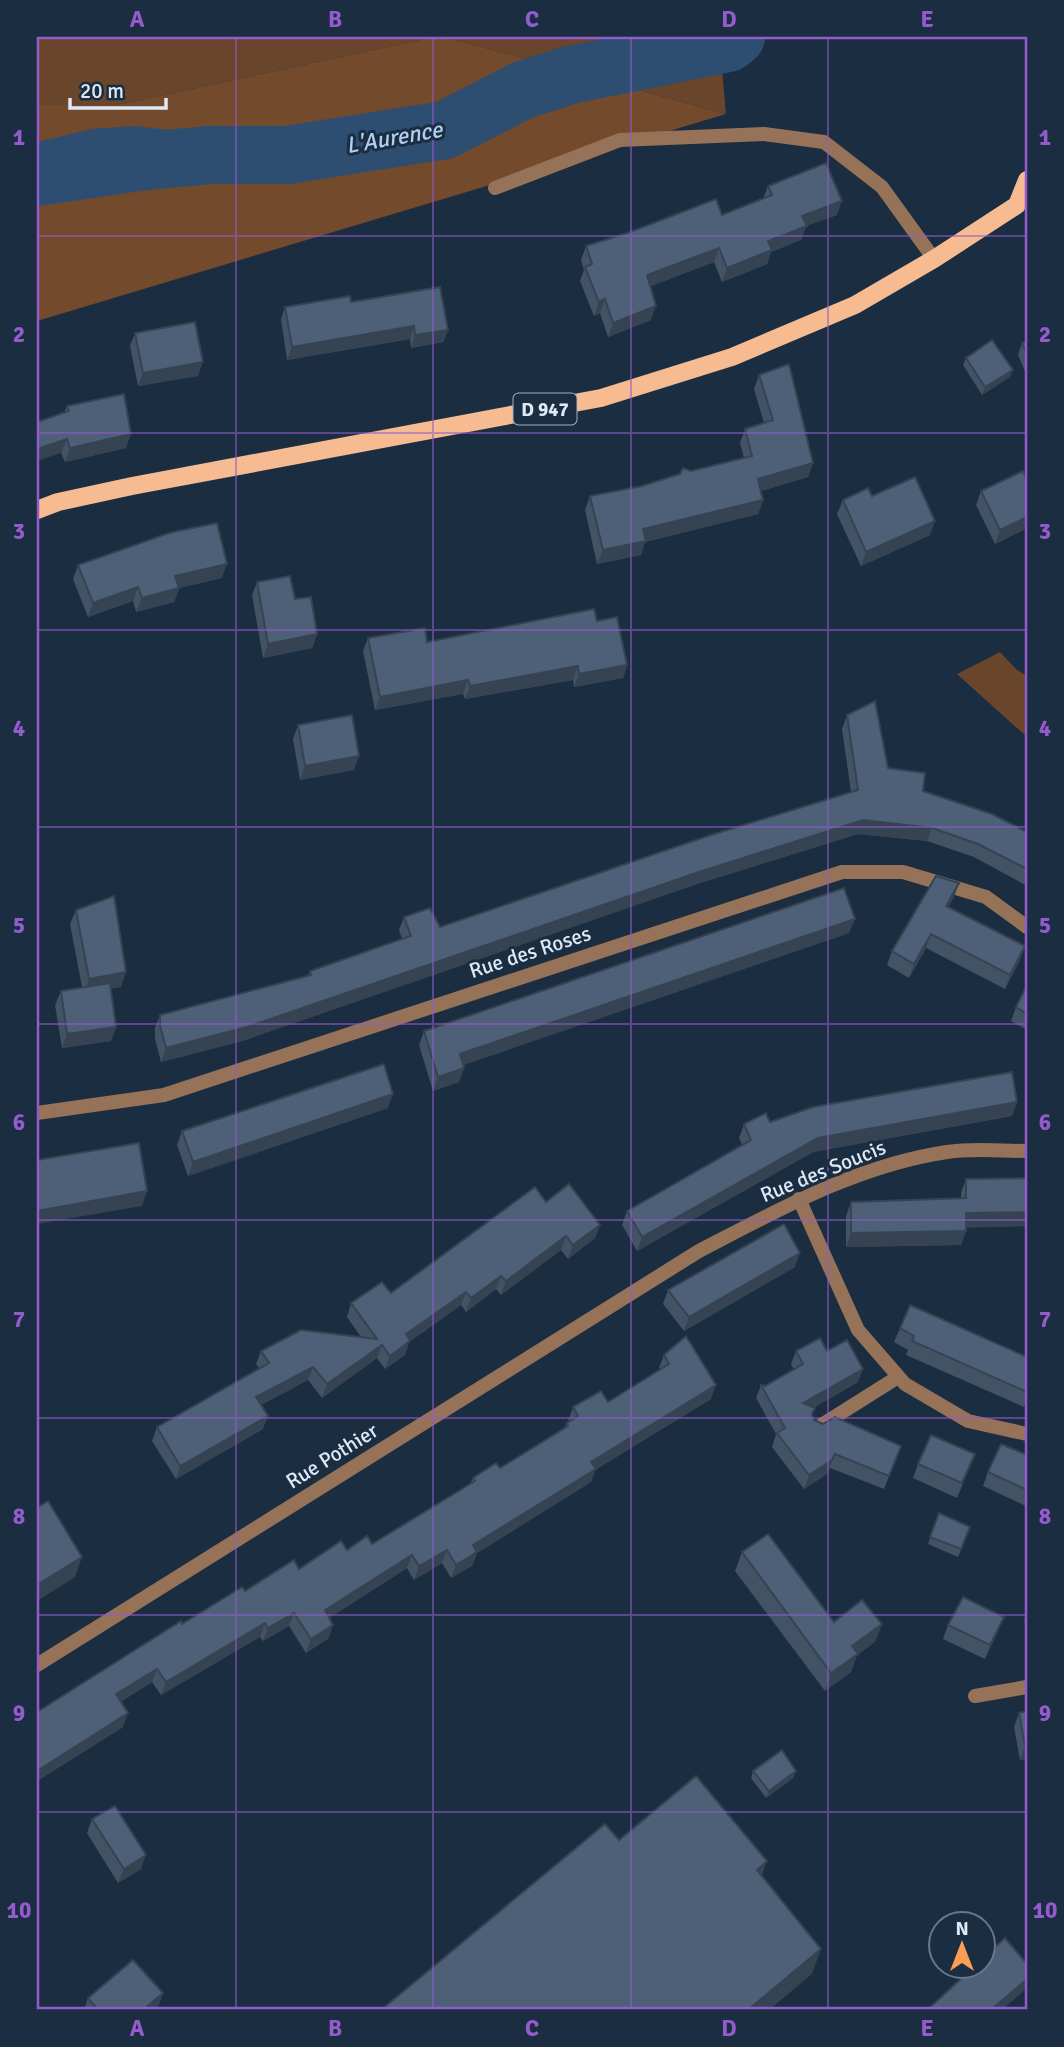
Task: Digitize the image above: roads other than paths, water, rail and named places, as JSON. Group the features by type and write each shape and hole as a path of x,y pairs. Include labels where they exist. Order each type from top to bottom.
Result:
{"main road":[{"name":"D 947","path":"37,510 58,502 132,486 474,423 612,395 669,379 769,342 855,305 1022,203 1027,180"}],"street":[{"path":"495,188 620,140 764,134 824,142 883,187 934,259"},
{"name":"Rue des Roses","path":"37,1114 164,1095 842,872 903,872 986,897 1027,927"},
{"name":"Rue des Soucis","path":"650,1282 699,1251 799,1199 886,1166 948,1152 1027,1151"},
{"path":"799,1199 858,1329 898,1377 905,1384 968,1421 1027,1434"},
{"name":"Rue Pothier","path":"37,1665 650,1282"},
{"path":"817,1428 898,1377"},
{"path":"975,1696 1027,1687"}],"water":[{"path":"675,37 736,37 728,43 570,75 523,90 445,130 287,155 210,155 145,161 37,177 37,142 92,129 134,126 213,135 243,130 289,135 292,132 402,113 414,114 453,103 466,97 511,63 540,62 585,55"}],"waterway":[{"name":"L'Aurence","path":"37,177 145,161 210,155 287,155 445,130 523,90 570,75 728,43 736,37"}]}
